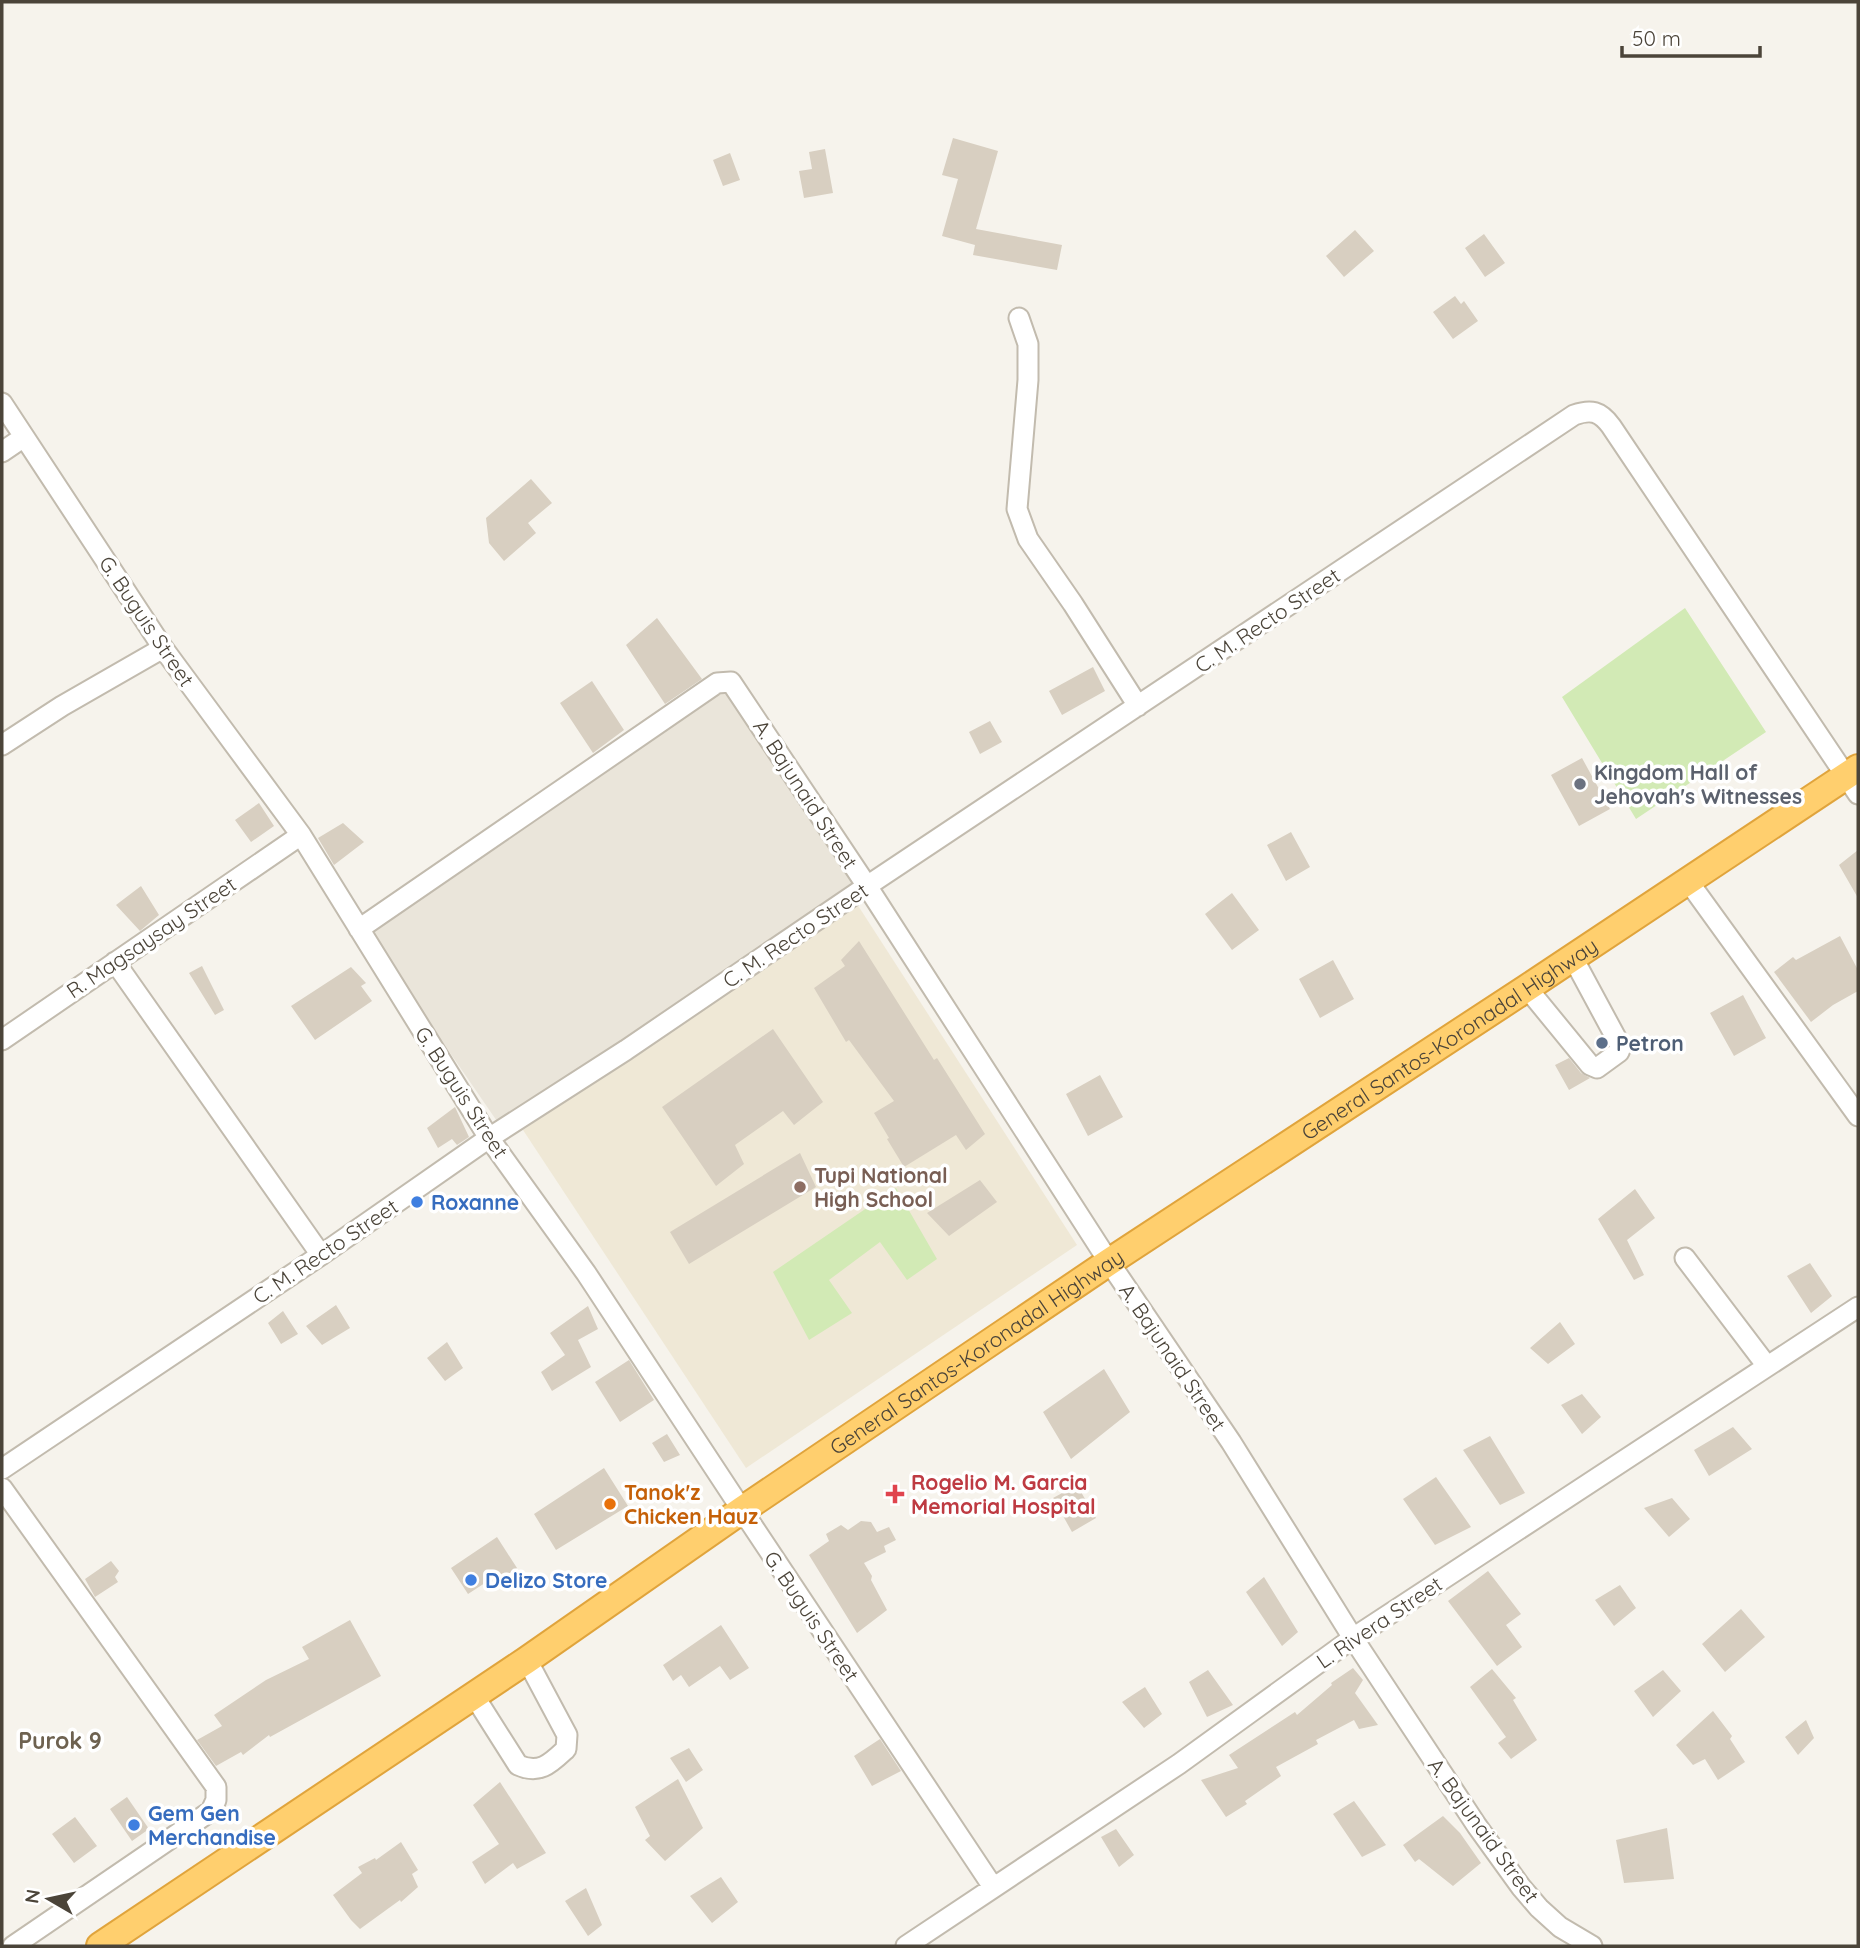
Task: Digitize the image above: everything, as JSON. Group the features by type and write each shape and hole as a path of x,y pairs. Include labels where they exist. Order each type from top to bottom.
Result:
{"highway":[{"name":"General Santos-Koronadal Highway","path":"100,1946 527,1660 742,1510 1109,1262 1688,881 1854,779"}],"street":[{"path":"1019,318 1028,344 1028,380 1017,509 1033,547 1138,706"},
{"name":"G. Buguis Street","path":"2,403 163,648 301,835 489,1138 586,1273 993,1886"},
{"name":"C. M. Recto Street","path":"2,1469 321,1255 489,1138 626,1050 867,886 1574,415 1593,410 1604,416 1854,779"},
{"path":"2,452 24,437"},
{"path":"2,745 62,706 163,648"},
{"name":"A. Bajunaid Street","path":"359,929 717,683 727,681 733,684 867,886 1109,1262 1231,1442 1353,1638 1477,1826 1521,1887 1560,1927 1592,1946"},
{"name":"R. Magsaysay Street","path":"2,1040 301,835"},
{"path":"1688,881 1858,1116"},
{"path":"1527,988 1590,1065 1597,1068 1619,1052 1621,1046 1573,958"},
{"path":"115,962 321,1255"},
{"path":"1685,1258 1767,1366"},
{"name":"L. Rivera Street","path":"906,1946 1179,1763 1353,1638 1858,1307"},
{"path":"2,1488 216,1787 216,1800 211,1811 13,1946"},
{"path":"473,1694 518,1765 537,1770 548,1766 566,1749 567,1735 527,1660"}],"shaded area":[{"path":"724,691 853,882 501,1127 367,932"},
{"name":"Tupi National High School","path":"857,904 1077,1245 746,1468 523,1130"}],"green space":[{"path":"1685,608 1766,732 1636,819 1562,697"},
{"path":"896,1188 937,1259 907,1280 880,1242 829,1280 852,1313 809,1340 773,1272"}],"building":[{"path":"953,138 998,151 976,229 1062,245 1057,270 973,255 975,245 942,236 958,179 942,175"},
{"path":"825,149 833,193 804,198 799,171 812,169 809,152"},
{"path":"730,153 740,180 723,186 713,160"},
{"path":"1355,230 1374,251 1344,277 1326,256"},
{"path":"1484,234 1505,263 1485,277 1465,248"},
{"path":"1455,296 1461,304 1464,301 1478,321 1453,339 1433,312"},
{"path":"531,479 552,503 528,523 536,533 504,561 489,543 486,518"},
{"path":"657,618 702,679 665,704 626,645"},
{"path":"1093,667 1105,691 1062,715 1049,691"},
{"path":"592,681 624,730 593,753 560,703"},
{"path":"990,721 1002,742 980,754 969,732"},
{"path":"1582,758 1610,809 1579,826 1551,775"},
{"path":"259,803 274,826 251,842 235,820"},
{"path":"343,823 364,842 334,865 318,838"},
{"path":"1291,832 1310,867 1286,881 1267,845"},
{"path":"1858,850 1858,898 1839,865"},
{"path":"141,886 159,915 140,931 116,905"},
{"path":"1232,893 1259,930 1232,950 1205,914"},
{"path":"1840,936 1858,970 1858,991 1811,1022 1774,972 1793,957 1796,960"},
{"path":"859,941 934,1060 937,1058 985,1134 966,1150 956,1135 904,1167 887,1139 889,1138 874,1113 894,1101 849,1040 846,1042 814,988 845,966 841,960"},
{"path":"1333,960 1354,999 1320,1018 1299,979"},
{"path":"202,966 224,1010 215,1015 189,973"},
{"path":"351,967 366,983 361,986 372,1001 315,1040 291,1006"},
{"path":"1743,995 1766,1038 1734,1056 1710,1013"},
{"path":"773,1029 823,1102 794,1125 783,1111 735,1145 744,1164 716,1186 662,1107"},
{"path":"1569,1058 1581,1073 1590,1078 1569,1090 1555,1065"},
{"path":"1100,1075 1123,1117 1088,1136 1066,1094"},
{"path":"455,1107 469,1137 457,1145 452,1139 438,1148 427,1128"},
{"path":"800,1153 816,1187 689,1264 670,1232"},
{"path":"980,1180 997,1202 949,1236 927,1213"},
{"path":"1635,1189 1655,1218 1627,1240 1644,1275 1634,1280 1598,1219"},
{"path":"1810,1263 1832,1296 1811,1313 1787,1276"},
{"path":"336,1305 350,1328 322,1345 306,1326"},
{"path":"588,1306 598,1329 578,1340 591,1367 552,1391 541,1372 565,1355 550,1333"},
{"path":"283,1311 298,1334 281,1344 268,1323"},
{"path":"1560,1322 1575,1344 1548,1364 1530,1348"},
{"path":"447,1342 463,1368 445,1381 427,1358"},
{"path":"629,1360 654,1400 620,1422 595,1382"},
{"path":"1104,1369 1130,1412 1071,1459 1043,1412"},
{"path":"1582,1394 1601,1417 1582,1434 1561,1405"},
{"path":"1733,1427 1752,1449 1709,1476 1694,1450"},
{"path":"667,1434 680,1455 664,1462 652,1443"},
{"path":"1490,1436 1525,1493 1500,1505 1463,1450"},
{"path":"604,1468 628,1506 556,1550 534,1514"},
{"path":"1436,1477 1471,1527 1435,1545 1403,1499"},
{"path":"1077,1485 1096,1518 1072,1532 1053,1498"},
{"path":"1672,1498 1690,1519 1669,1537 1644,1508"},
{"path":"861,1521 871,1522 877,1532 889,1527 896,1540 884,1546 886,1552 864,1563 887,1610 857,1633 809,1555 829,1541 826,1534 841,1525 848,1530"},
{"path":"497,1537 517,1568 491,1586 488,1581 468,1594 451,1568"},
{"path":"111,1561 119,1571 115,1577 118,1582 95,1597 85,1579"},
{"path":"1488,1571 1521,1614 1506,1625 1522,1647 1497,1666 1448,1601"},
{"path":"1264,1577 1298,1632 1282,1646 1246,1592"},
{"path":"1620,1585 1636,1608 1614,1626 1595,1600"},
{"path":"1741,1609 1765,1637 1725,1672 1702,1644"},
{"path":"350,1620 381,1676 270,1737 269,1735 243,1755 241,1752 216,1766 197,1740 222,1726 214,1715 266,1680 309,1659 302,1647"},
{"path":"721,1625 749,1668 730,1680 720,1666 689,1687 681,1675 673,1681 663,1665"},
{"path":"1353,1668 1363,1680 1355,1693 1378,1725 1359,1729 1354,1720 1316,1740 1318,1744 1276,1767 1281,1776 1245,1801 1247,1804 1226,1817 1201,1780 1238,1768 1229,1755 1295,1712 1297,1715 1332,1685 1331,1683"},
{"path":"1492,1669 1516,1698 1513,1700 1537,1740 1511,1759 1498,1743 1506,1737 1470,1687"},
{"path":"1208,1670 1233,1705 1207,1717 1189,1682"},
{"path":"1663,1670 1681,1691 1653,1717 1634,1691"},
{"path":"1145,1687 1162,1714 1144,1728 1122,1702"},
{"path":"1713,1711 1732,1736 1730,1739 1745,1762 1718,1780 1705,1759 1693,1765 1676,1745"},
{"path":"1806,1720 1814,1738 1798,1755 1785,1737"},
{"path":"880,1739 901,1771 872,1786 854,1756"},
{"path":"689,1748 703,1770 686,1782 670,1758"},
{"path":"678,1779 703,1828 665,1861 645,1840 650,1836 635,1807"},
{"path":"500,1782 546,1853 517,1869 513,1863 485,1884 472,1862 499,1844 473,1805"},
{"path":"127,1797 149,1829 132,1841 110,1809"},
{"path":"1354,1801 1386,1845 1362,1857 1333,1814"},
{"path":"1443,1816 1460,1833 1481,1863 1453,1886 1419,1859 1415,1862 1403,1845"},
{"path":"75,1817 97,1846 74,1863 52,1834"},
{"path":"1667,1828 1674,1879 1624,1883 1616,1840"},
{"path":"1116,1829 1134,1855 1119,1867 1101,1837"},
{"path":"401,1842 418,1870 412,1874 418,1887 401,1902 400,1900 360,1929 333,1895 362,1873 358,1867 375,1858 376,1860"},
{"path":"721,1877 738,1902 712,1923 690,1896"},
{"path":"586,1888 602,1925 588,1936 565,1901"}],"place":[{"name":"Kingdom Hall of Jehovah's Witnesses","path":"1580,784"},
{"name":"Petron","path":"1602,1043"},
{"name":"Tupi National High School","path":"800,1187"},
{"name":"Roxanne","path":"417,1202"},
{"name":"Rogelio M. Garcia Memorial Hospital","path":"895,1494"},
{"name":"Tanok'z Chicken Hauz","path":"610,1504"},
{"name":"Delizo Store","path":"471,1580"},
{"name":"Gem Gen Merchandise","path":"134,1825"}],"district":[{"name":"Purok 9","path":"60,1740"}]}
